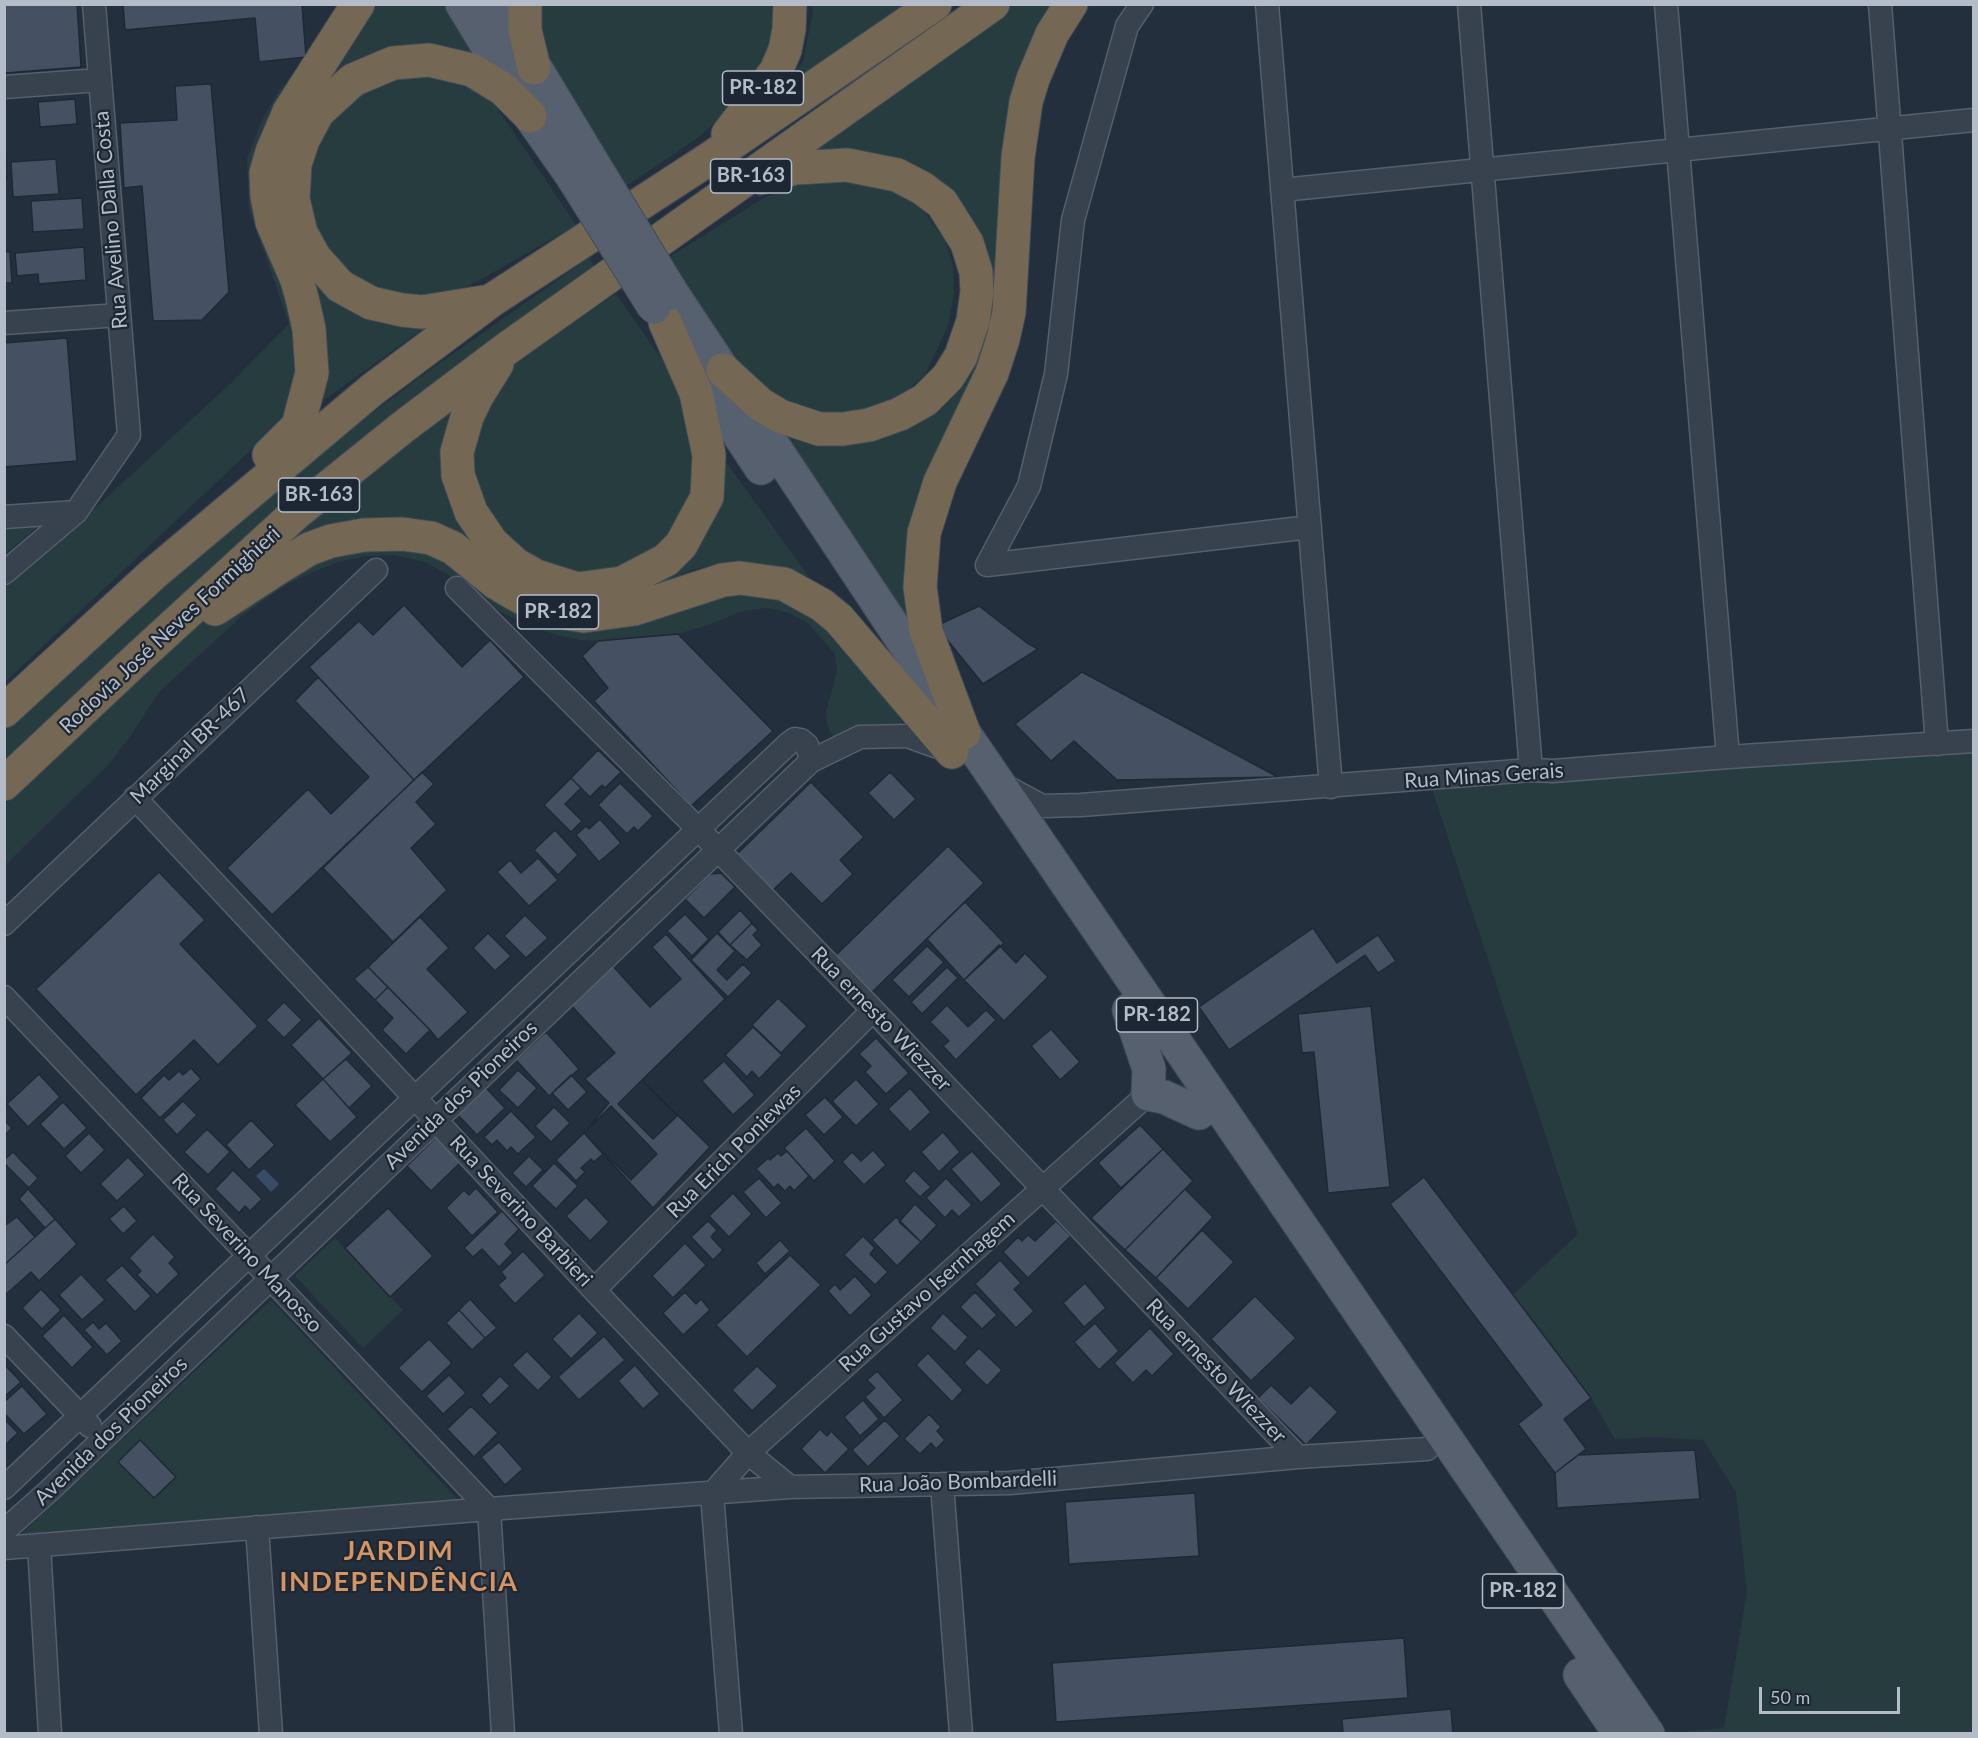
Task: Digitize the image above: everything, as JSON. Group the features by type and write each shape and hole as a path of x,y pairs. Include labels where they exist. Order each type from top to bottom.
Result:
{"highway":[{"path":"152,575 196,525 298,426 312,373 309,329 297,280 272,222 267,196 266,173 289,112 358,4"},
{"path":"525,4 525,30 534,68"},
{"name":"PR-182","path":"709,159 776,71 789,29 790,4"},
{"name":"BR-163","path":"4,711 152,575 373,389 492,300 709,159 935,4"},
{"name":"BR-163","path":"509,347 993,4"},
{"path":"958,742 926,631 920,587 924,533 940,482 992,373 1003,339 1009,312 1017,157 1026,102 1052,34 1071,4"},
{"path":"492,300 430,311 402,310 371,303 340,286 315,258 301,233 293,199 295,164 303,140 318,112 352,80 393,63 429,60 472,70 503,88 530,116"},
{"path":"723,370 760,404 780,416 819,429 843,429 869,425 900,414 925,400 948,377 961,356 973,321 977,291 976,272 967,243 942,203 922,188 897,175 847,165 795,168 762,178 729,192"},
{"path":"509,347 477,396 461,436 458,475 471,512 492,543 515,564 553,583 578,590 622,583 666,560 681,545 707,497 709,455 696,393 664,307"},
{"name":"Rodovia José Neves Formighieri","path":"4,784 295,514 509,347"},
{"name":"PR-182","path":"140,656 309,549 331,541 364,535 402,534 431,538 453,548 505,588 531,603 564,614 584,616 634,609 723,580 740,578 784,584 822,605 839,619 958,742"}],"main road":[{"path":"462,4 530,116 583,171"},
{"path":"497,4 534,68 583,171 664,307 703,382 958,742"},
{"name":"PR-182","path":"664,307 723,370 1129,1010 1620,1734"},
{"name":"PR-182","path":"958,742 999,783 1648,1734"},
{"path":"1129,1010 1149,1069 1148,1094 1164,1097 1199,1113"}],"street":[{"name":"Rua Avelino Dalla Costa","path":"76,512 129,435 94,4"},
{"path":"1142,4 1127,26 1073,220 1056,374 1029,486 987,565 1310,527"},
{"path":"1268,4 1331,787"},
{"path":"1469,4 1531,771"},
{"path":"1666,4 1728,757"},
{"path":"1880,4 1937,744"},
{"path":"4,87 100,80"},
{"path":"1282,190 1974,120"},
{"path":"4,323 119,315"},
{"path":"4,517 76,512"},
{"path":"4,573 76,512"},
{"name":"Marginal BR-467","path":"4,924 376,570"},
{"name":"Rua ernesto Wiezzer","path":"457,588 699,830 1298,1457"},
{"name":"Avenida dos Pioneiros","path":"4,1531 50,1490 810,761 860,737 907,736 958,742"},
{"name":"Avenida dos Pioneiros","path":"4,1488 795,740 801,740 807,745 810,761"},
{"name":"Rua Minas Gerais","path":"999,783 1042,806 1080,805 1974,741"},
{"name":"Rua Severino Barbieri","path":"135,798 594,1290 748,1452 789,1487"},
{"path":"590,933 609,954"},
{"name":"Rua Severino Manosso","path":"4,997 489,1509"},
{"name":"Rua Erich Poniewas","path":"594,1290 873,1010"},
{"path":"492,1026 513,1046"},
{"name":"Rua Gustavo Isernhagem","path":"712,1494 748,1452 1148,1094"},
{"path":"4,1336 103,1439"},
{"name":"Rua João Bombardelli","path":"4,1548 789,1487 1010,1483 1298,1457 1427,1449"},
{"path":"27,1468 50,1490"},
{"path":"942,1484 961,1734"},
{"path":"712,1494 731,1734"},
{"path":"489,1509 503,1734"},
{"path":"257,1527 271,1734"},
{"path":"39,1545 50,1734"}],"green space":[{"path":"369,5 449,5 487,69 464,59 438,53 413,52 392,55 364,64 336,81 314,103 299,126 286,154 284,183 287,215 297,244 312,267 327,288 370,314 434,321 310,410 320,375 320,324 282,235 276,215 273,185 277,153 292,123 363,21"},
{"path":"538,5 778,5 776,33 761,68 728,110 699,137 622,189 547,69"},
{"path":"812,5 918,5 761,110 803,62 813,11"},
{"path":"997,5 1069,5 1049,32 1009,282 922,533 959,722 760,406 798,427 926,402 977,271 899,174 763,176"},
{"path":"301,65 285,109 301,315 293,402 274,428 5,682 5,587 81,521 229,385 289,324 249,209 247,159 262,120 278,92"},
{"path":"444,73 489,96 576,225 471,285 440,298 403,298 344,274 312,227 306,199 309,165 334,109 379,79"},
{"path":"871,179 917,202 945,240 953,265 954,293 948,326 925,375 901,395 878,408 850,417 800,417 742,378 664,260 761,200 801,180"},
{"path":"590,257 595,269 5,766 5,724 206,548 342,436 423,375"},
{"path":"616,294 665,364 686,408 698,486 672,539 621,571 571,577 510,548 474,486 470,458 483,405 499,377 541,344"},
{"path":"467,389 453,423 447,454 448,474 455,499 471,533 496,562 516,576 542,588 573,597 618,593 664,575 687,558 713,515 722,483 721,455 824,598 792,576 764,566 717,564 691,570 641,593 616,600 574,604 542,596 511,583 463,544 432,528 377,520 346,524 269,550"},
{"path":"40,525 5,554 5,528"},
{"path":"371,541 677,604 767,589 846,640 907,729 862,727 847,730 833,737 827,725 826,712 837,671 835,654 808,623 787,612 767,608 743,611 678,634 598,641 582,640 557,635 528,625 486,605 459,581 425,562 395,555 367,556 342,561 287,584 243,615 159,692 108,765 5,865 5,804 171,643 215,608 264,582"},
{"path":"1973,751 1973,1733 1673,1733 1724,1728 1747,1592 1736,1492 1703,1440 1654,1437 1615,1439 1591,1398 1513,1295 1578,1234 1429,780"},
{"path":"335,1238 403,1310 363,1348 295,1276"},
{"path":"271,1300 460,1502 18,1537"}],"water":[{"path":"264,1169 279,1184 271,1192 256,1176"}],"building":[{"path":"4,4 77,4 81,67 5,73"},
{"path":"123,4 302,4 306,57 259,62 255,18 125,30"},
{"path":"211,84 229,292 202,320 153,321 142,186 124,188 120,123 177,120 175,86"},
{"path":"75,99 77,124 40,127 38,102"},
{"path":"4,139 7,179 4,179"},
{"path":"56,159 59,194 13,197 11,162"},
{"path":"82,198 84,229 33,232 31,201"},
{"path":"84,247 86,280 39,284 38,274 17,276 15,253"},
{"path":"4,252 10,252 12,283 4,283"},
{"path":"67,338 77,461 4,467 4,343"},
{"path":"404,605 462,667 490,640 524,677 414,780 309,667 359,621 373,635"},
{"path":"979,606 1038,649 983,684 936,626"},
{"path":"678,634 773,731 691,806 594,701 608,688 582,656 598,641"},
{"path":"1082,672 1278,777 1117,780 1074,741 1051,761 1015,724"},
{"path":"318,677 414,780 272,915 227,868 308,789 331,814 369,777 295,701"},
{"path":"598,750 621,772 605,788 602,785 590,797 571,778"},
{"path":"422,772 434,784 416,802 436,824 411,848 447,890 393,942 323,868"},
{"path":"890,772 916,799 894,820 868,793"},
{"path":"571,778 581,788 565,804 582,821 571,832 544,805"},
{"path":"811,782 864,837 840,860 853,874 822,904 791,873 771,892 736,855"},
{"path":"620,783 653,816 638,831 634,827 627,834 598,805"},
{"path":"600,819 621,843 599,862 576,835 586,826 589,829"},
{"path":"555,830 578,855 558,875 534,850"},
{"path":"948,846 984,883 870,994 834,957"},
{"path":"538,858 558,880 529,906 497,872 510,860 521,873"},
{"path":"159,872 205,920 180,944 258,1026 218,1065 194,1040 136,1095 36,989"},
{"path":"721,873 735,887 704,918 685,899 710,874"},
{"path":"965,902 1004,943 964,980 927,939"},
{"path":"740,910 752,923 730,945 718,932"},
{"path":"685,914 709,939 692,956 667,931"},
{"path":"525,915 548,938 526,958 504,936"},
{"path":"420,917 449,948 427,969 468,1012 438,1040 368,967"},
{"path":"752,923 758,930 753,935 762,945 747,960 730,945"},
{"path":"1313,928 1337,963 1378,935 1396,961 1378,973 1365,955 1229,1050 1199,1007"},
{"path":"488,933 511,956 495,971 473,948"},
{"path":"717,933 735,951 717,970 727,980 743,964 752,973 728,997 691,960"},
{"path":"666,934 725,999 642,1080 710,1147 653,1208 584,1133 609,1103 585,1079 615,1053 569,1003 611,964 650,1007 681,979 652,947"},
{"path":"999,945 1016,963 1025,953 1048,977 1004,1021 964,980"},
{"path":"927,946 944,962 909,997 892,980"},
{"path":"368,967 388,987 375,1000 354,979"},
{"path":"947,967 958,978 922,1014 911,1002"},
{"path":"388,987 430,1030 406,1054 382,1030 393,1018 375,1000"},
{"path":"778,998 807,1026 781,1053 752,1025"},
{"path":"284,1002 302,1020 284,1038 266,1020"},
{"path":"947,1005 968,1027 986,1010 996,1020 956,1060 943,1046 949,1041 930,1022"},
{"path":"1371,1006 1390,1187 1328,1193 1314,1052 1302,1053 1298,1014"},
{"path":"319,1018 352,1053 323,1079 291,1045"},
{"path":"753,1027 782,1055 759,1079 752,1071 747,1077 725,1055"},
{"path":"1051,1029 1080,1062 1060,1080 1031,1046"},
{"path":"546,1032 579,1069 549,1096 516,1060"},
{"path":"876,1038 909,1073 886,1094 865,1072 871,1066 859,1054"},
{"path":"346,1059 372,1086 349,1108 323,1079"},
{"path":"724,1061 755,1095 733,1115 702,1081"},
{"path":"191,1068 201,1079 160,1118 141,1098 164,1075 169,1080 179,1071 183,1075"},
{"path":"518,1070 537,1088 518,1108 499,1090"},
{"path":"39,1074 60,1097 28,1127 7,1104"},
{"path":"571,1075 587,1092 568,1110 552,1093"},
{"path":"323,1079 357,1117 330,1142 295,1105"},
{"path":"856,1079 879,1104 856,1126 832,1101"},
{"path":"642,1080 677,1116 653,1139 618,1104"},
{"path":"486,1088 505,1108 477,1135 458,1115"},
{"path":"910,1088 931,1112 910,1132 888,1109"},
{"path":"825,1097 843,1117 824,1135 805,1115"},
{"path":"183,1101 197,1115 177,1135 163,1120"},
{"path":"63,1102 87,1128 64,1149 40,1124"},
{"path":"611,1106 657,1154 631,1180 584,1133"},
{"path":"554,1107 570,1123 551,1142 535,1126"},
{"path":"511,1111 536,1137 518,1154 511,1147 507,1151 497,1140 492,1145 484,1137"},
{"path":"4,1120 12,1128 4,1136"},
{"path":"251,1120 275,1145 249,1170 226,1145"},
{"path":"1140,1125 1163,1149 1121,1188 1098,1163"},
{"path":"806,1128 835,1161 814,1181 784,1148"},
{"path":"207,1129 230,1152 208,1175 184,1152"},
{"path":"943,1132 960,1152 939,1172 921,1152"},
{"path":"89,1133 105,1150 81,1173 65,1156"},
{"path":"584,1133 603,1154 594,1162 591,1159 581,1168 585,1172 576,1181 556,1160"},
{"path":"437,1136 461,1162 431,1191 407,1166"},
{"path":"1163,1149 1193,1181 1125,1250 1091,1218"},
{"path":"873,1150 886,1165 864,1185 842,1162 852,1152 861,1161"},
{"path":"787,1151 809,1176 794,1191 790,1186 785,1191 778,1184 774,1188 756,1169 768,1158 770,1160 778,1153 781,1156"},
{"path":"972,1151 1002,1184 981,1203 951,1169"},
{"path":"13,1152 38,1178 29,1188 4,1163 4,1160"},
{"path":"529,1156 543,1170 526,1187 512,1173"},
{"path":"128,1157 145,1175 117,1201 100,1184"},
{"path":"554,1163 578,1186 556,1209 532,1186"},
{"path":"233,1170 262,1199 250,1211 245,1206 239,1213 215,1189"},
{"path":"914,1170 931,1187 920,1197 904,1181"},
{"path":"1424,1177 1591,1398 1564,1419 1586,1449 1555,1473 1518,1424 1542,1405 1390,1204"},
{"path":"759,1178 782,1203 766,1218 743,1192"},
{"path":"946,1178 972,1205 959,1217 952,1210 945,1218 926,1198"},
{"path":"476,1188 498,1212 472,1236 446,1208 464,1190 469,1195"},
{"path":"28,1189 55,1219 45,1228 19,1199"},
{"path":"1185,1189 1213,1217 1156,1278 1125,1250"},
{"path":"733,1193 752,1214 729,1237 709,1216"},
{"path":"586,1197 609,1222 590,1241 566,1216"},
{"path":"915,1204 937,1225 921,1242 899,1222"},
{"path":"124,1206 137,1221 123,1234 109,1219"},
{"path":"388,1208 433,1256 390,1297 345,1248"},
{"path":"502,1211 519,1229 505,1244 513,1253 499,1267 482,1249 473,1257 464,1248"},
{"path":"17,1217 35,1237 4,1265 4,1226"},
{"path":"896,1217 921,1242 897,1266 872,1240"},
{"path":"55,1219 77,1244 39,1281 31,1272 4,1296 4,1265"},
{"path":"708,1221 717,1230 711,1237 723,1250 713,1260 691,1237"},
{"path":"1056,1221 1071,1236 1028,1278 1003,1252 1018,1237 1022,1241 1028,1235 1035,1241"},
{"path":"1202,1230 1234,1262 1188,1309 1156,1278"},
{"path":"153,1234 175,1257 169,1263 179,1274 157,1295 137,1275 141,1271 129,1258"},
{"path":"863,1236 875,1248 870,1254 888,1272 875,1285 844,1255"},
{"path":"780,1240 790,1251 765,1274 756,1263"},
{"path":"685,1243 706,1265 673,1298 652,1276"},
{"path":"523,1251 545,1275 515,1304 498,1285 506,1278 501,1272"},
{"path":"790,1255 821,1285 747,1357 716,1325"},
{"path":"1000,1260 1021,1283 1014,1289 1034,1311 1016,1328 975,1284"},
{"path":"122,1265 151,1296 135,1312 105,1280"},
{"path":"81,1274 105,1300 82,1320 59,1295"},
{"path":"855,1276 872,1295 850,1316 828,1291 835,1284 840,1290"},
{"path":"1085,1283 1106,1308 1084,1327 1063,1303"},
{"path":"41,1289 61,1310 42,1329 22,1308"},
{"path":"685,1292 696,1304 701,1299 710,1310 683,1335 663,1313"},
{"path":"975,1292 997,1315 982,1329 960,1307"},
{"path":"1255,1296 1296,1338 1251,1381 1211,1339"},
{"path":"470,1299 497,1328 485,1338 459,1310"},
{"path":"459,1310 485,1338 472,1350 446,1323"},
{"path":"579,1313 598,1333 571,1359 552,1339"},
{"path":"943,1313 968,1337 955,1352 930,1328"},
{"path":"64,1315 93,1347 72,1368 42,1336"},
{"path":"93,1322 99,1329 106,1323 122,1341 107,1355 84,1330"},
{"path":"1095,1323 1119,1351 1099,1370 1074,1342"},
{"path":"1150,1328 1174,1354 1152,1376 1146,1370 1133,1383 1114,1363"},
{"path":"604,1336 625,1360 579,1400 558,1377"},
{"path":"429,1339 452,1363 422,1392 398,1368"},
{"path":"979,1348 1002,1370 987,1386 964,1363"},
{"path":"527,1351 552,1377 538,1391 512,1365"},
{"path":"928,1353 963,1390 952,1402 916,1365"},
{"path":"4,1364 21,1382 4,1397"},
{"path":"635,1365 660,1394 643,1409 618,1381"},
{"path":"757,1366 778,1386 752,1411 732,1390"},
{"path":"877,1371 903,1400 884,1418 865,1397 875,1388 867,1380"},
{"path":"449,1375 466,1393 443,1414 426,1396"},
{"path":"500,1376 510,1386 490,1405 481,1395"},
{"path":"1271,1385 1291,1404 1310,1385 1338,1412 1306,1445 1258,1398"},
{"path":"22,1386 47,1414 24,1434 4,1413 4,1402"},
{"path":"863,1400 879,1419 860,1436 844,1417"},
{"path":"471,1406 498,1433 474,1457 447,1429"},
{"path":"929,1414 941,1427 937,1431 945,1440 936,1449 931,1443 920,1454 904,1439"},
{"path":"4,1419 18,1433 4,1446"},
{"path":"885,1420 900,1436 868,1467 852,1450"},
{"path":"820,1429 827,1436 831,1431 849,1449 825,1473 801,1449"},
{"path":"140,1440 176,1477 154,1498 118,1462"},
{"path":"499,1442 523,1469 505,1485 481,1457"},
{"path":"1695,1450 1700,1499 1557,1508 1555,1473 1578,1455"},
{"path":"1195,1493 1199,1556 1069,1564 1065,1502"},
{"path":"1404,1638 1408,1698 1056,1722 1052,1663"},
{"path":"1451,1709 1453,1734 1343,1734 1342,1719"}],"district":[{"name":"JARDIM INDEPENDÊNCIA","path":"399,1566"}]}
